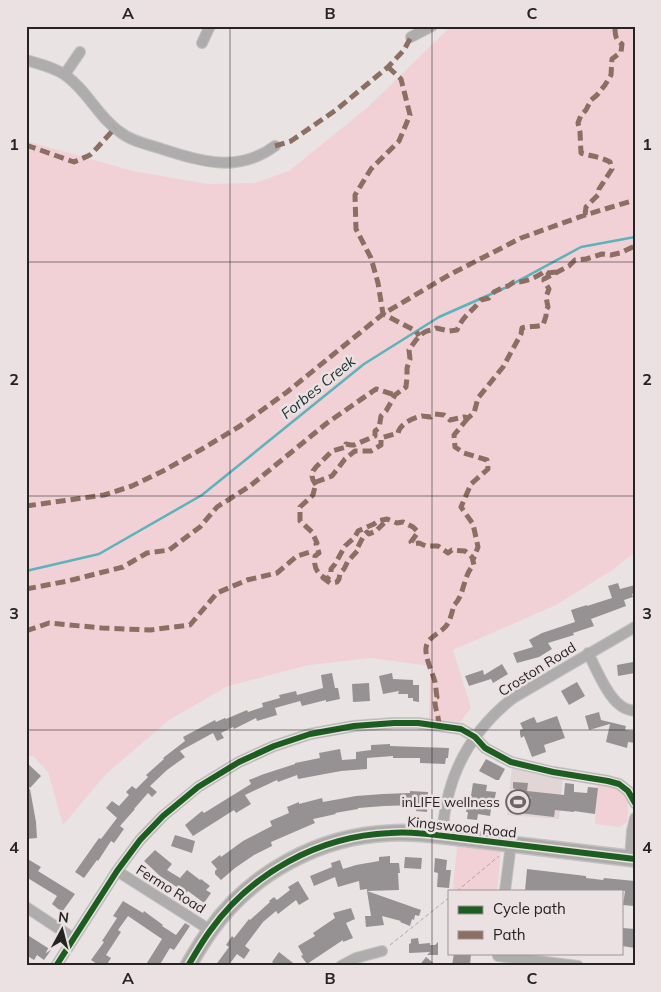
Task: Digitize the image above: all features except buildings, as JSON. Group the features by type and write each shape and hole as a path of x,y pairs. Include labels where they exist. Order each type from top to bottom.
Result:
{"street":[{"path":"202,43 210,26"},
{"path":"411,37 432,26"},
{"path":"65,74 80,52"},
{"path":"26,60 56,69 65,74 110,124 120,133 138,141 187,157 214,162 248,160 265,153 275,146"},
{"name":"Croston Road","path":"442,836 450,789 460,762 475,737 493,715 513,698 635,626"},
{"path":"588,653 614,699 620,706 635,712"},
{"path":"56,966 116,871 156,822 198,787 239,762 274,746 310,734 354,726 394,723 461,729 475,737 484,748 511,762 619,784 628,791 635,803"},
{"path":"632,859 632,831 635,818"},
{"name":"Kingswood Road","path":"188,966 210,930 236,900 253,885 290,860 309,851 355,837 373,834 404,833 442,836 632,859"},
{"path":"505,890 510,844"},
{"name":"Fermo Road","path":"116,871 210,930"},
{"path":"26,907 73,938"},
{"path":"341,966 356,958 382,951"},
{"path":"497,958 578,966"}],"path":[{"path":"458,890 497,859 510,844"},
{"path":"382,951 448,899"}],"shaded area":[{"path":"451,26 635,26 635,552 614,569 556,605 453,650 471,708 460,722 429,718 430,666 371,658 309,665 228,686 169,720 106,774 63,825 48,772 33,756 26,757 26,141 133,171 208,184 255,183 289,171 368,107"},
{"path":"512,767 563,778 559,819 507,815"},
{"path":"598,785 614,789 624,795 628,805 627,822 620,827 595,824"},
{"path":"457,847 501,851 497,890 453,889"}],"waterway":[{"name":"Forbes Creek","path":"26,571 99,554 202,495 364,364 439,317 507,287 581,247 635,237"}],"marked path":[{"path":"585,215 586,207 598,195 599,189 612,169 610,162 581,153 578,123 591,100 597,95 611,75 612,59 621,52 622,44 616,36 615,26"},
{"path":"275,146 291,141 336,110 388,67 404,50 411,37"},
{"path":"388,67 401,79 410,115 399,141 371,169 355,195 356,229 371,258 378,283 383,314 416,331 419,336"},
{"path":"26,145 74,162 90,155 115,128"},
{"path":"26,506 104,495 132,486 163,471 240,426 287,392 383,314 449,275 521,238 585,215 635,200"},
{"path":"439,726 435,702 437,697 435,684 426,648 430,639 445,627 449,621 470,569 474,565 472,557 465,551 452,550 448,553 438,546 413,544 411,542 418,532 413,527 403,522 397,523 387,519 378,521 358,531 355,537 345,546 331,569 331,575 327,579 318,573 315,567 315,556 319,553 317,543 312,532 300,521 300,507 313,495 316,482 332,476 345,459 355,451 371,451 381,445 381,438 398,433 401,427 411,420 422,416 431,417 434,414 444,415 450,420 468,418 474,413 478,398 503,367 521,334 522,328 543,325 548,307 546,297 549,289 544,279 569,266 575,260 602,254 620,253 635,246"},
{"path":"316,485 312,476 313,471 332,451 346,447 346,444 354,445 375,436 375,431 379,428 381,416 395,395 406,387 407,368 410,359 409,350 422,334 436,328 449,331 457,330 465,317 481,300 489,298 494,292 514,282 522,282 545,271 548,273 556,272"},
{"path":"26,589 123,567 147,553 169,550 200,527 217,507 250,486 327,423 376,389 395,395"},
{"path":"468,418 454,435 455,447 464,453 487,460 488,469 471,484 461,507 473,524 478,547 473,560"},
{"path":"322,577 330,583 337,582 340,573 359,549 358,547 366,533 369,534 376,531 384,523"},
{"path":"26,631 49,623 150,630 190,625 217,593 247,580 277,573 297,556 313,551"}],"cycle path":[{"path":"56,966 117,871 140,840 163,816 198,787 239,762 274,746 310,734 354,726 394,723 418,723 461,729 475,737 485,748 511,762 619,784 628,791 635,803"},
{"path":"188,966 210,931 245,892 266,875 289,861 338,841 390,833 412,833 635,859"}],"place":[{"name":"inLIFE wellness","path":"518,802"}]}
